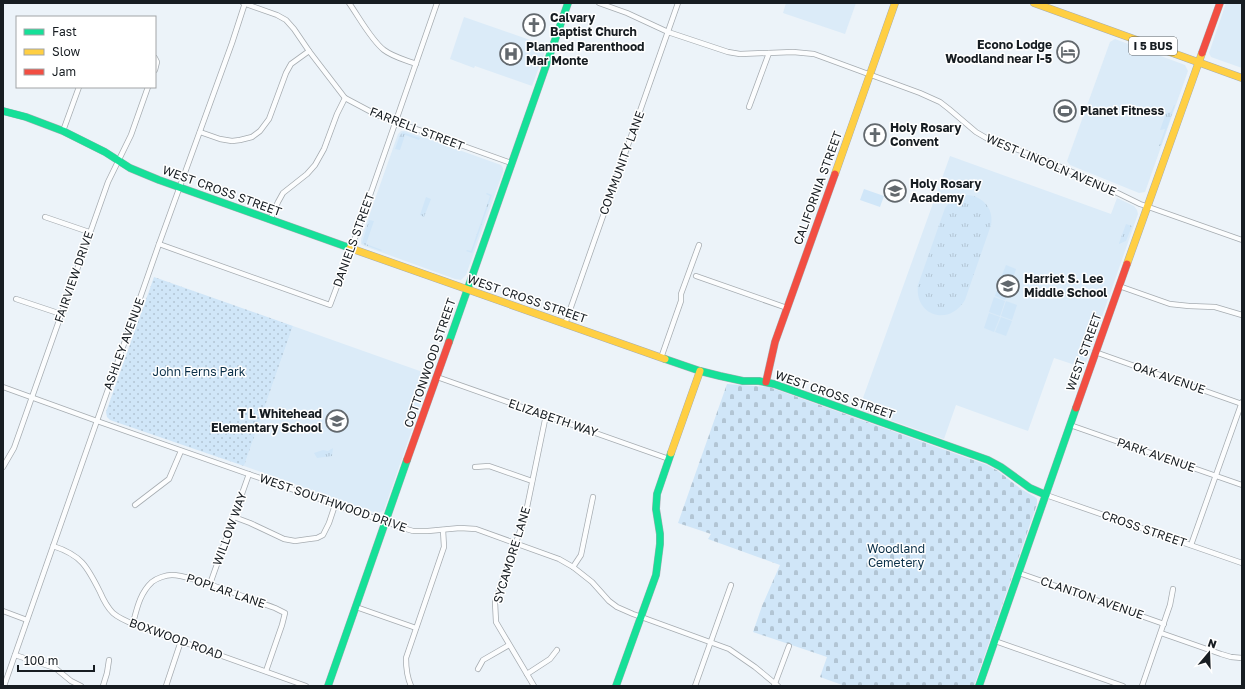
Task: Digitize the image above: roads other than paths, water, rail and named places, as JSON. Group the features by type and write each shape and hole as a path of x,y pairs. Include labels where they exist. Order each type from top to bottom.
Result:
{"street":[{"name":"FARRELL STREET","path":"244,3 286,20 345,98 377,115 511,163"},
{"name":"ASHLEY AVENUE","path":"4,686 159,244 232,43 244,3"},
{"name":"DANIELS STREET","path":"159,244 330,305 437,3"},
{"name":"COTTONWOOD STREET","path":"328,686 568,3"},
{"name":"WEST LINCOLN AVENUE","path":"599,3 627,13 668,32 728,52 740,54 793,52 814,54 920,93 934,99 949,109 976,132 988,139 1068,170 1107,187 1129,199 1242,240"},
{"name":"COMMUNITY LANE","path":"565,324 678,3"},
{"name":"CALIFORNIA STREET","path":"766,382 772,353 895,3"},
{"name":"I 5 BUS","path":"1034,3 1242,78"},
{"name":"WEST STREET","path":"979,686 1095,352 1220,3"},
{"path":"352,4 373,38 384,50 399,58 416,64"},
{"path":"200,132 220,139 232,141 252,137 260,131 269,119 286,73 291,64 309,51"},
{"path":"749,107 769,53"},
{"path":"63,131 79,88"},
{"name":"FAIRVIEW DRIVE","path":"3,467 14,448 62,314 89,232 108,182 131,135 148,88"},
{"path":"270,220 283,193 307,174 315,165 324,149 337,114 345,98"},
{"name":"WEST CROSS STREET","path":"3,111 26,117 63,131 138,172 270,220 661,358 700,371 743,381 766,382 774,384 988,460 1001,467 1030,488 1046,494"},
{"path":"45,217 89,232"},
{"path":"661,358 682,301 681,294 699,245"},
{"path":"696,276 788,308"},
{"path":"1119,286 1170,304 1215,307 1242,316"},
{"path":"16,300 62,314"},
{"name":"OAK AVENUE","path":"1095,352 1242,403"},
{"path":"616,686 654,582 658,566 660,536 656,499 700,371"},
{"name":"ELIZABETH WAY","path":"437,377 669,458"},
{"name":"WEST SOUTHWOOD DRIVE","path":"3,387 181,451 412,531 468,528 516,543 559,559 573,567 592,582 609,601 617,607 729,649 776,685"},
{"path":"1191,545 1242,403"},
{"name":"SYCAMORE LANE","path":"534,686 496,622 495,602 525,517 546,415"},
{"name":"PARK AVENUE","path":"1070,424 1242,485"},
{"path":"135,505 169,479 181,451"},
{"path":"475,467 489,466 532,481"},
{"name":"WILLOW WAY","path":"210,584 250,474"},
{"name":"CROSS STREET","path":"1046,494 1242,563"},
{"path":"573,567 581,555 593,497"},
{"path":"234,517 284,539 295,541 318,538 323,534 329,523 335,504"},
{"path":"411,686 408,679 406,658 444,547 443,530"},
{"name":"BOXWOOD ROAD","path":"52,546 69,552 82,562 91,573 108,607 118,617 306,686"},
{"name":"CLANTON AVENUE","path":"1019,573 1164,624"},
{"name":"POPLAR LANE","path":"133,623 142,594 154,581 171,575 210,584 285,613 266,671"},
{"path":"695,686 731,585"},
{"path":"1142,686 1164,624 1173,590"},
{"path":"356,607 416,628"},
{"path":"3,611 27,620"},
{"path":"1161,633 1221,654 1242,658"},
{"path":"166,686 181,641"},
{"path":"995,641 1123,686"},
{"path":"478,669 483,660 509,645"},
{"path":"776,685 788,646"},
{"path":"527,674 550,659 557,650"},
{"path":"16,654 55,668 71,681 81,686"},
{"path":"103,686 109,660"}],"place":[{"name":"Calvary Baptist Church","path":"534,25"},
{"name":"Econo Lodge Woodland near I-5","path":"1068,52"},
{"name":"Planned Parenthood Mar Monte","path":"511,54"},
{"name":"Planet Fitness","path":"1065,111"},
{"name":"Holy Rosary Convent","path":"875,135"},
{"name":"Holy Rosary Academy","path":"895,191"},
{"name":"Harriet S. Lee Middle School","path":"1008,286"},
{"name":"T L Whitehead Elementary School","path":"337,421"}],"park label":[{"name":"John Ferns Park","path":"199,372"},
{"name":"Woodland Cemetery","path":"896,556"}]}
